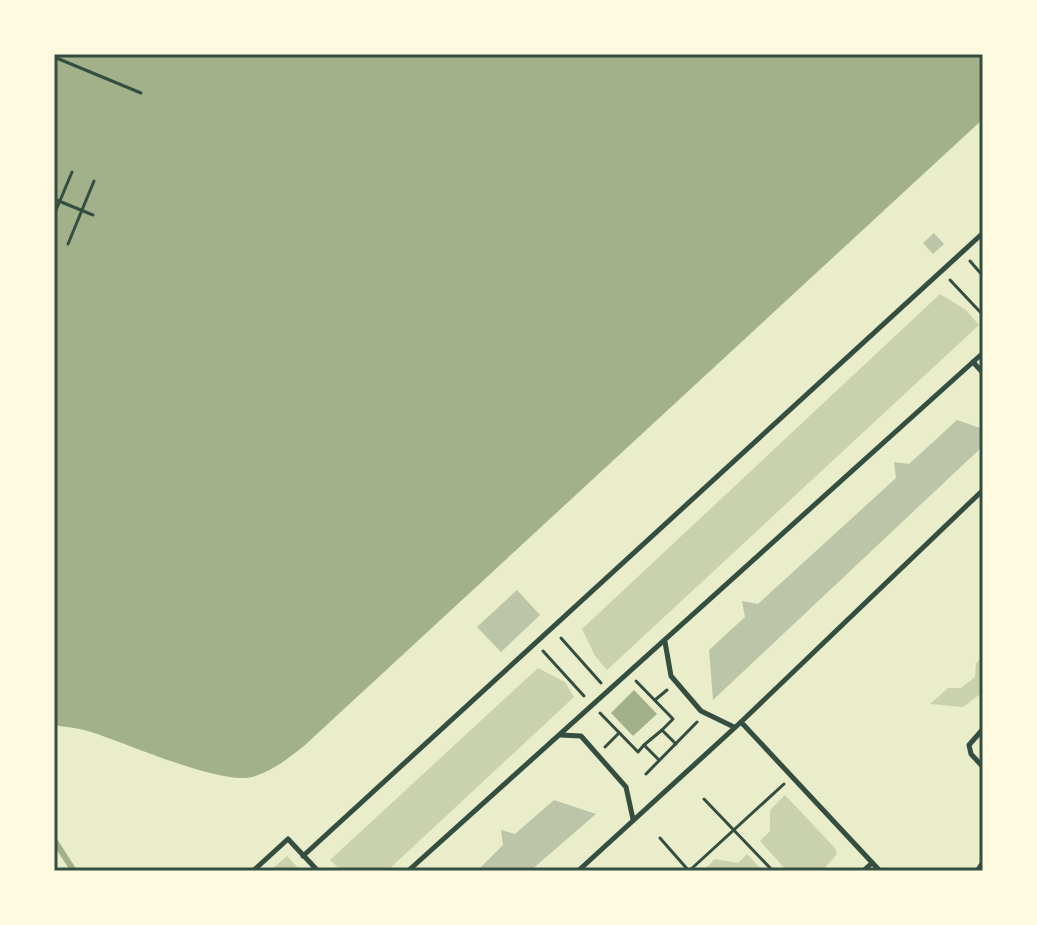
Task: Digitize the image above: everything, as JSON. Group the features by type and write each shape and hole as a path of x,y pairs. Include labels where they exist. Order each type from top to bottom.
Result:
{"street":[{"path":"979,871 983,865"}],"lane":[{"path":"303,856 983,233"},
{"path":"408,871 983,353"},
{"path":"973,362 983,373"},
{"path":"578,871 741,722 983,490"},
{"path":"664,641 671,676 701,711 734,727"},
{"path":"741,722 880,871"},
{"path":"983,729 969,745 971,754 983,767"},
{"path":"560,735 581,736 626,787 634,820"},
{"path":"253,871 288,839 318,871"},
{"path":"863,871 872,863"}],"path":[{"path":"54,63 56,56 141,93"},
{"path":"54,215 72,172"},
{"path":"68,244 94,181"},
{"path":"54,199 93,215"},
{"path":"942,271 983,315"},
{"path":"552,628 600,682"},
{"path":"536,643 584,696"},
{"path":"593,706 638,752 662,730 673,719 629,673"},
{"path":"646,774 697,722"},
{"path":"662,730 676,744"},
{"path":"597,754 619,733"},
{"path":"644,745 659,760"},
{"path":"660,838 689,871 792,777"},
{"path":"704,799 773,871"}],"shaded area":[{"path":"54,54 983,54 983,119 305,745 267,771 252,777 237,778 173,762 86,731 54,725"},
{"path":"940,294 966,310 979,325 607,670 595,656 582,629"},
{"path":"983,657 983,692 963,707 930,704 948,688 961,688 975,677 976,663"},
{"path":"538,668 565,682 574,697 387,871 342,871 330,860"},
{"path":"634,690 657,714 633,736 611,713"},
{"path":"785,795 835,848 837,854 822,871 787,871 760,841 770,831 770,810"},
{"path":"747,854 763,871 703,871 715,859 738,863"},
{"path":"287,856 301,871 270,871"}],"building":[{"path":"934,233 944,244 933,254 923,243"},
{"path":"957,420 983,429 983,446 713,700 709,650 745,617 742,601 758,604 896,478 894,462 909,464"},
{"path":"517,590 540,615 501,652 477,627"},
{"path":"554,800 596,814 530,871 477,871 503,845 501,830 515,834"}],"waterway":[{"path":"54,840 74,871"}]}
